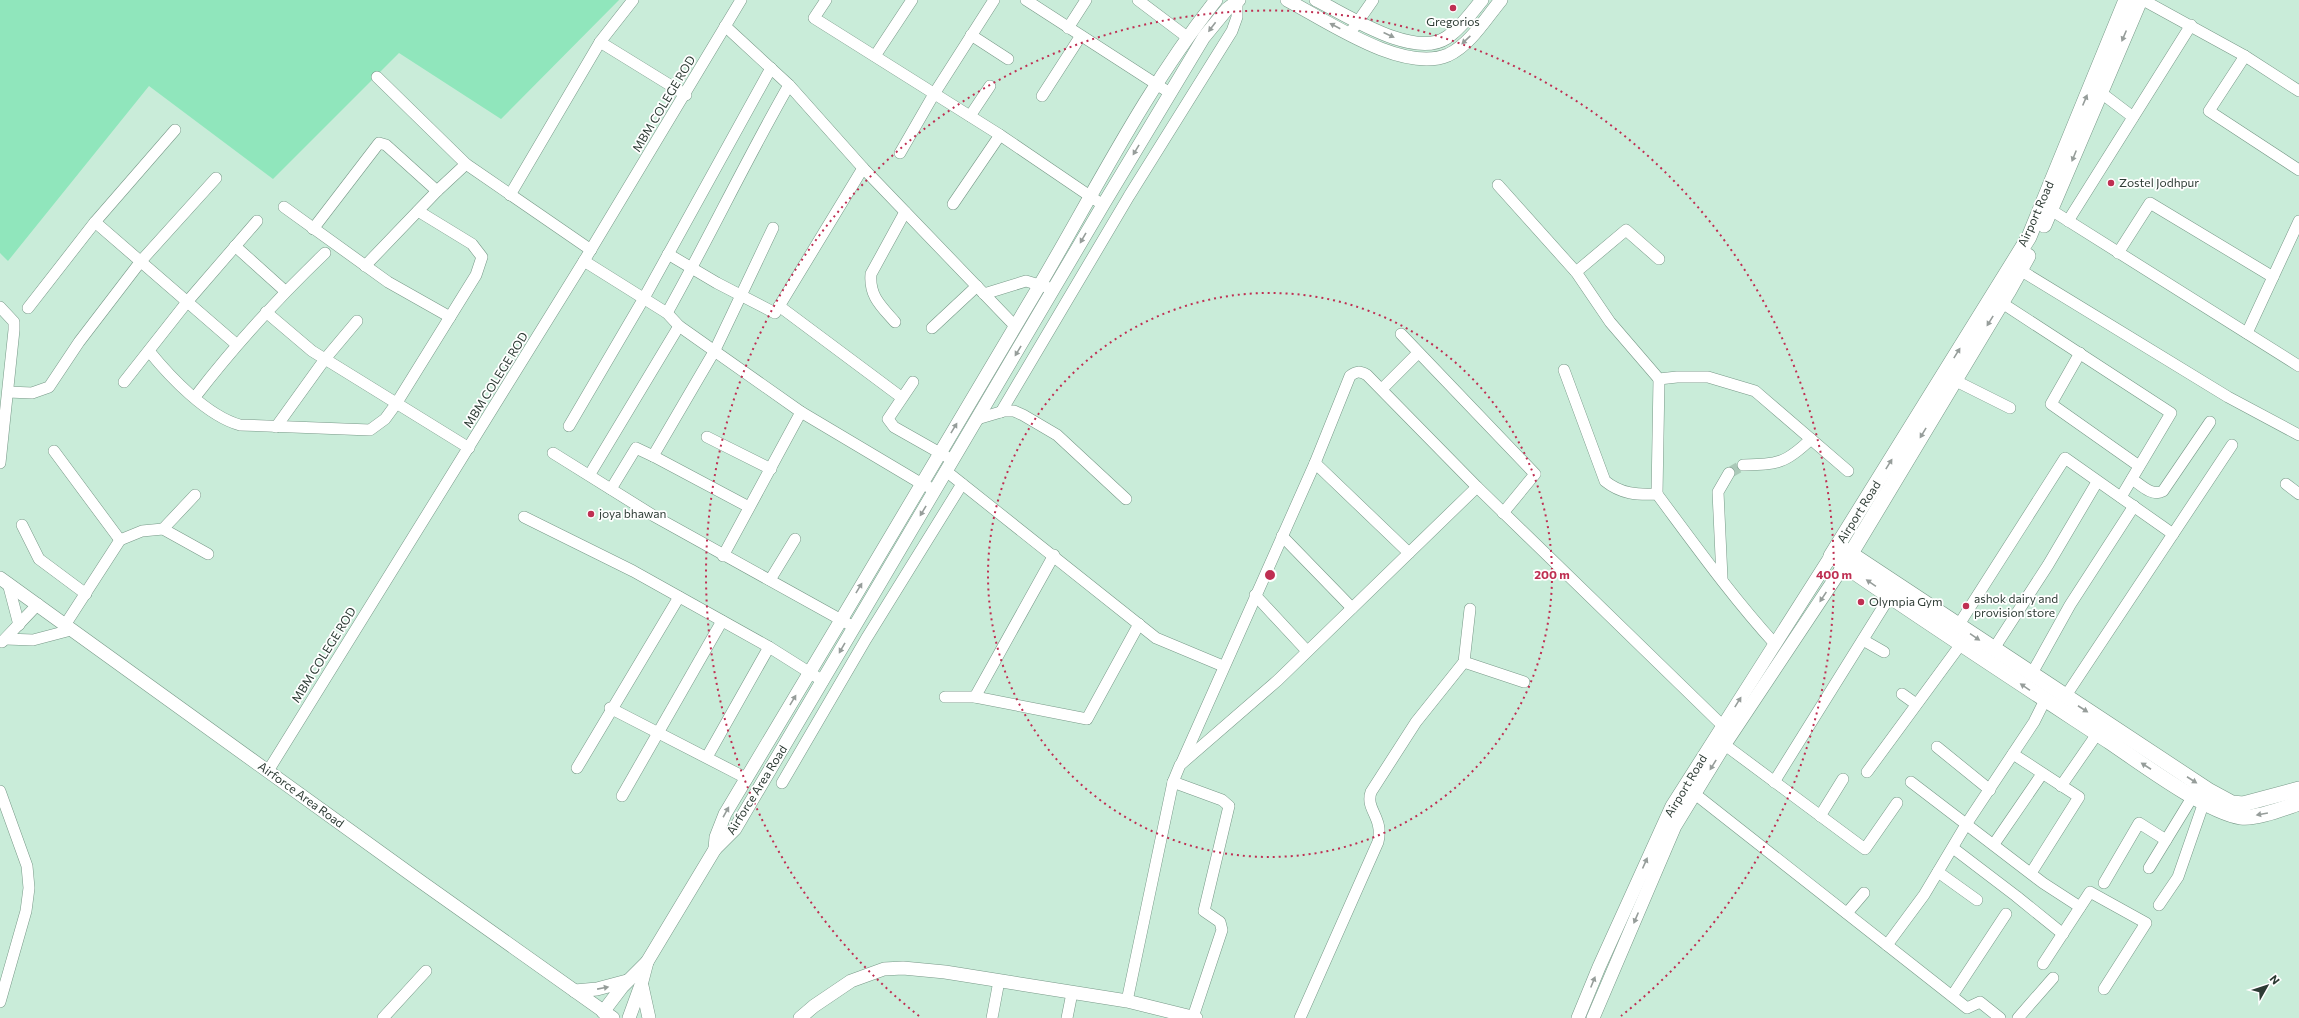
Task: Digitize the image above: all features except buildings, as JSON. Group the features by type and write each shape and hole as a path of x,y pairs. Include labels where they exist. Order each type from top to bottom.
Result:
{"main road":[{"name":"Airport Road","path":"1835,551 2029,237 2126,0"},
{"name":"Airport Road","path":"1847,559 2002,303 2020,270 2051,210 2140,0"},
{"path":"1835,551 1958,626 2208,790 2232,803 2243,804 2299,789"},
{"path":"1847,559 1890,596 1961,644 2097,734 2220,811 2242,818 2271,812 2299,803"}],"street":[{"path":"510,195 600,42 633,0"},
{"name":"MBM COLEGE ROD","path":"268,771 591,250 686,95 741,0"},
{"path":"826,0 814,18 1000,135 1103,205"},
{"path":"875,56 912,0"},
{"path":"900,153 934,94 994,0"},
{"path":"1026,0 1080,37 1170,93"},
{"path":"1068,28 1086,0"},
{"path":"1138,0 1187,37"},
{"path":"715,849 716,837 725,814 746,778 922,484 1157,84 1187,37 1216,0"},
{"path":"1287,0 1350,33 1410,59 1432,59 1448,54 1467,41 1501,0"},
{"path":"1316,0 1396,39 1414,44 1431,44 1446,39 1456,30 1482,0"},
{"path":"1350,33 1374,0"},
{"path":"2143,0 2245,56 2299,91"},
{"path":"1000,412 1232,31 1237,17 1238,1"},
{"name":"Airforce Area Road","path":"4,580 608,1015 636,982 715,849 735,829 1053,289 1204,37 1227,9 1238,1"},
{"path":"2068,221 2191,25"},
{"path":"725,26 789,85 863,168 1015,326"},
{"path":"971,35 1008,59"},
{"path":"1042,96 1080,37"},
{"path":"600,42 686,95"},
{"path":"2245,56 2209,111 2299,170"},
{"path":"569,426 644,298 771,68"},
{"path":"377,77 466,164 591,250"},
{"path":"667,313 692,269 753,148 789,85"},
{"path":"970,116 990,86"},
{"path":"2100,92 2133,118"},
{"path":"1150,127 1166,138"},
{"path":"28,308 95,222 175,130"},
{"path":"952,204 1000,135"},
{"path":"313,229 379,143 386,145 437,191"},
{"path":"365,266 437,191 466,164"},
{"path":"668,254 740,296 774,313 863,168"},
{"path":"8,392 32,393 49,387 79,342 141,261 216,178"},
{"path":"1498,185 1576,272 1610,322 1659,379 1657,494 1722,578 1740,605 1775,644"},
{"path":"2118,253 2150,203 2273,277"},
{"path":"284,207 388,282 450,317"},
{"path":"2051,210 2299,366"},
{"path":"149,351 172,380 220,417 229,422 240,425 370,430 385,419 396,404 476,275 482,257 472,244 418,211"},
{"path":"895,322 874,299 870,283 871,274 905,212"},
{"path":"2247,333 2299,220"},
{"path":"124,382 187,302 257,221"},
{"path":"95,222 236,344"},
{"path":"653,456 715,350 773,228"},
{"path":"1576,272 1626,230 1659,259"},
{"path":"235,246 285,291"},
{"path":"195,397 236,344 285,291 325,253"},
{"path":"584,261 667,313 679,326 801,412 922,484 936,490"},
{"path":"2020,270 2228,397 2299,435"},
{"path":"932,328 980,290 1020,282 1033,282 1053,289"},
{"path":"2002,303 2171,413 2121,497"},
{"path":"779,306 901,397"},
{"path":"0,307 14,322 0,462"},
{"path":"266,312 325,359 469,448"},
{"path":"276,427 325,359 357,321"},
{"path":"590,474 679,326"},
{"path":"1401,334 1535,474 1503,513"},
{"path":"1382,389 1418,353"},
{"path":"2080,353 2051,404 2139,466"},
{"path":"1564,370 1605,481 1615,489 1635,495 1657,494"},
{"path":"1127,1001 1173,782 1223,666 1315,463 1350,376 1355,372 1361,372 1382,389 1503,513 1723,726"},
{"path":"1659,379 1677,377 1708,377 1755,392 1848,471"},
{"path":"1954,380 2010,408"},
{"path":"913,382 890,413 888,419 890,423 953,460"},
{"path":"977,419 1000,412 1014,411 1023,415 1057,435 1126,499"},
{"path":"723,556 801,412"},
{"path":"2132,479 2153,493 2158,494 2163,491 2210,422"},
{"path":"707,437 771,469"},
{"path":"1743,465 1772,464 1793,456 1811,439"},
{"path":"2065,697 2232,445"},
{"path":"611,489 636,448 749,506"},
{"path":"54,451 120,540"},
{"path":"553,453 590,474 611,489 723,556 840,619 866,638"},
{"path":"1958,626 2065,458 2097,482 2173,534"},
{"path":"1315,463 1409,553"},
{"path":"946,471 1054,555 1156,638 1223,666"},
{"path":"1722,578 1718,492 1729,473"},
{"path":"1993,650 2048,565 2097,482"},
{"path":"782,783 866,638 962,484"},
{"path":"2286,484 2299,494"},
{"path":"1180,765 1278,680 1477,487"},
{"path":"163,529 195,495"},
{"path":"2031,675 2070,605 2134,506"},
{"path":"524,517 633,571 769,647 822,682"},
{"path":"22,525 39,559 86,594"},
{"path":"3,641 33,640 68,627 86,594 120,540 142,531 163,529 208,554"},
{"path":"1282,536 1352,608"},
{"path":"770,580 794,539"},
{"name":"Airport Road","path":"1578,1018 1599,967 1672,806 1835,551"},
{"path":"975,697 1054,555"},
{"name":"Airport Road","path":"1593,1018 1675,826 1725,745 1847,559"},
{"path":"4,580 19,625"},
{"path":"1255,595 1307,652"},
{"path":"1774,782 1890,596"},
{"path":"577,768 610,708 679,597"},
{"path":"3,641 38,604"},
{"path":"1300,1018 1378,842 1380,832 1379,823 1370,805 1371,792 1416,722 1464,662 1470,609"},
{"path":"622,796 722,621"},
{"path":"945,697 975,697 1088,718 1139,624"},
{"path":"1863,640 1884,652"},
{"path":"1867,772 1961,644"},
{"path":"707,757 769,647"},
{"path":"1464,662 1524,682"},
{"path":"1902,694 1916,704"},
{"path":"1887,945 1924,895 1967,823 2013,754 2045,700"},
{"path":"610,708 746,778"},
{"path":"2061,786 2097,734"},
{"path":"1725,745 1865,849 1897,803"},
{"path":"1937,748 1990,790"},
{"path":"2013,754 2079,797 2031,873"},
{"path":"1994,844 2042,774"},
{"path":"1820,816 1843,778"},
{"path":"800,1018 814,1006 851,981 884,969 903,968 945,972 999,982 1127,1001 1195,1018 1222,930 1220,922 1204,911 1229,806 1222,800 1173,782"},
{"path":"1911,782 2031,873 2080,907"},
{"path":"0,791 27,866 28,888 26,912 0,1002"},
{"path":"1695,794 1967,1008 1980,1002 2000,1018"},
{"path":"2149,868 2166,840 2199,799"},
{"path":"2159,905 2178,877 2199,799"},
{"path":"2104,883 2139,824 2166,840"},
{"path":"1953,848 2063,934"},
{"path":"1938,872 1977,900"},
{"path":"2044,964 2090,892 2146,923 2104,989"},
{"path":"1846,913 1864,893"},
{"path":"1952,996 2006,914"},
{"path":"383,1018 426,971"},
{"path":"2018,1018 2053,978"},
{"path":"575,991 611,987 636,982 649,1018"},
{"name":"Airforce Area Road","path":"629,1018 636,982"},
{"path":"992,1018 999,982"},
{"path":"1067,1018 1072,993"}],"green space":[{"path":"0,0 619,0 501,119 399,53 273,179 149,86 8,261 0,253"}],"tunnel":[{"path":"1729,473 1743,465"}],"place":[{"name":"Gregorios","path":"1453,8"},
{"name":"Zostel Jodhpur","path":"2111,183"},
{"name":"joya bhawan","path":"591,514"},
{"name":"Olympia Gym","path":"1861,602"},
{"name":"ashok dairy and provision store","path":"1966,606"}]}
